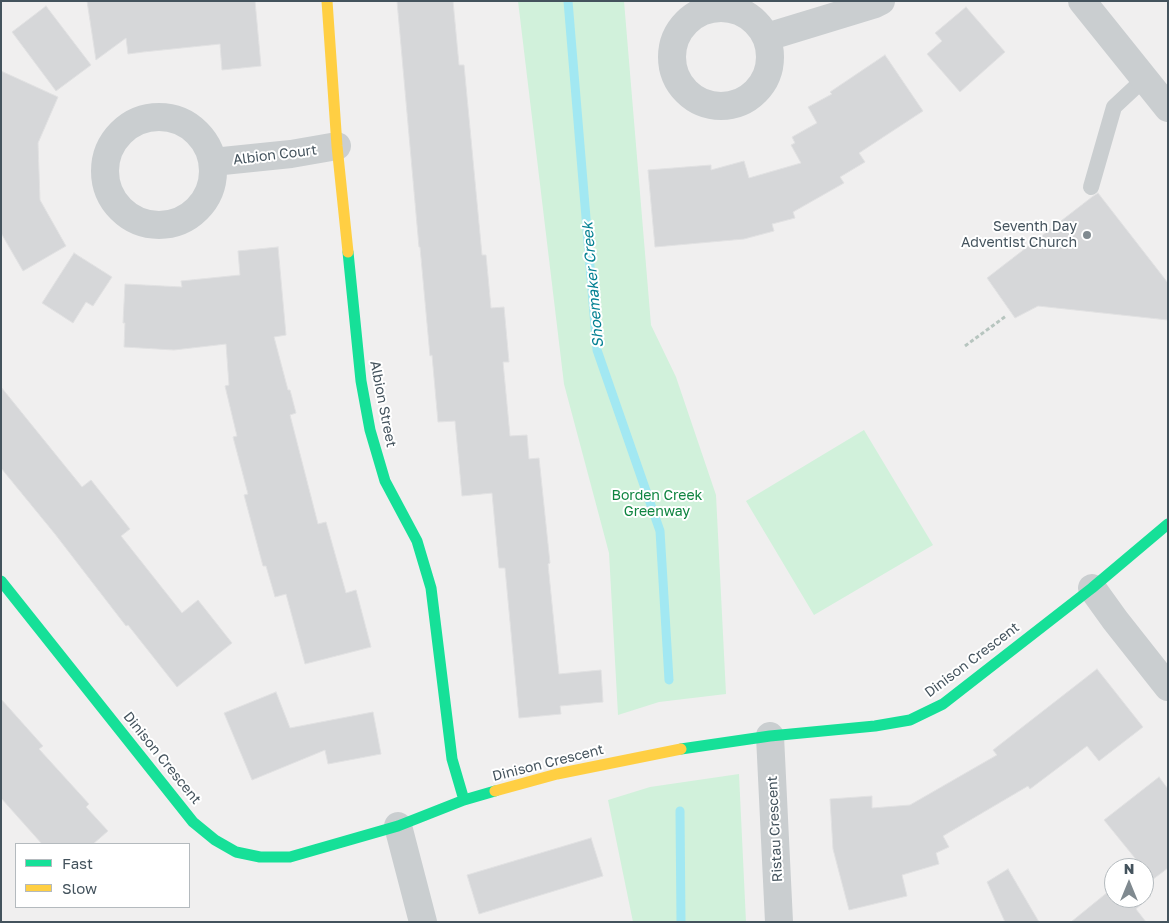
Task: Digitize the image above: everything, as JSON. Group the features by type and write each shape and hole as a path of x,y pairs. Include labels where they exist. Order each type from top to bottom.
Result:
{"street":[{"name":"Albion Street","path":"327,1 337,146 361,381 370,430 385,481 417,542 431,588 452,759 464,800"},
{"path":"767,37 881,1"},
{"path":"1082,1 1168,108"},
{"name":"Albion Court","path":"213,162 292,154 337,146"},
{"name":"Dinison Crescent","path":"1,582 193,822 215,840 236,852 260,857 290,857 398,826 464,800 556,774 684,748 770,736 875,726 910,720 942,704 1092,588 1168,524"},
{"path":"1092,588 1168,686"},
{"name":"Ristau Crescent","path":"770,736 779,922"},
{"path":"398,826 423,922"}],"lane":[{"path":"1091,186 1114,107 1144,79"}],"path":[{"path":"965,346 1006,316"}],"green space":[{"name":"Borden Creek Greenway","path":"518,1 624,1 651,325 676,377 716,495 726,694 659,702 618,715 609,553 564,384"},
{"path":"864,430 933,545 814,615 746,501"},
{"path":"739,774 746,922 633,922 608,800 650,787"}],"building":[{"path":"87,1 255,1 261,66 222,70 220,44 128,54 126,38 96,60"},
{"path":"397,1 453,1 459,65 464,65 482,255 486,255 491,308 504,307 509,362 503,362 510,436 527,435 529,459 539,458 559,674 601,670 603,702 560,706 561,714 519,718 505,568 499,568 492,493 462,496 455,421 438,422 419,247"},
{"path":"46,6 91,65 56,91 12,32"},
{"path":"966,7 1005,52 960,92 927,54 942,41 935,33"},
{"path":"885,55 923,111 859,153 865,162 840,177 844,183 793,212 795,218 772,224 774,231 744,239 655,247 648,170 711,165 711,170 744,161 749,178 801,163 791,145 795,143 792,137 817,123 808,107 832,94 830,92"},
{"path":"1,71 58,97 38,143 40,200 66,246 23,271 1,233"},
{"name":"Seventh Day Adventist Church","path":"1098,193 1168,283 1168,320 1038,306 1015,318 987,278"},
{"path":"278,247 286,335 274,337 296,413 290,415 318,524 326,522 346,593 356,590 371,647 305,664 286,594 275,597 266,566 263,566 244,495 248,494 233,437 237,436 225,386 229,385 226,344 174,350 124,347 125,284 182,287 181,281 240,275 238,251"},
{"path":"74,253 112,277 93,306 86,302 73,323 42,303"},
{"path":"1,387 82,487 91,480 130,529 121,536 182,613 198,600 232,643 177,687 128,625 126,626 1,468"},
{"path":"1097,669 1143,727 1099,761 1087,746 1030,789 1028,786 943,836 949,847 936,853 939,864 902,875 907,896 849,910 833,849 830,799 872,796 872,808 910,805 997,755 993,750"},
{"path":"276,692 290,728 373,712 381,754 328,764 325,750 252,780 224,713"},
{"path":"1,699 43,746 39,749 89,804 86,807 108,831 94,843 41,843 1,798"},
{"path":"1159,777 1168,789 1168,868 1154,878 1154,858 1135,858 1104,820"},
{"path":"591,838 603,876 479,914 467,875"},
{"path":"1008,869 1039,922 1005,922 987,882"},
{"path":"1104,895 1104,908 1137,908 1136,909 1146,922 1071,922"}],"waterway":[{"name":"Shoemaker Creek","path":"568,1 597,350 660,531 669,680"},
{"name":"Shoemaker Creek","path":"680,811 681,922"}],"traffic: fast":[{"path":"348,252 361,381 370,430 385,481 417,541 431,588 452,759 464,800"},
{"path":"681,749 770,736 875,726 910,720 943,704 1092,588 1168,524"},
{"path":"1,581 193,822 215,840 236,852 260,857 290,857 398,826 464,800 495,791"}],"traffic: slow":[{"path":"327,1 337,146 348,252"},
{"path":"495,791 557,774 681,749"}],"place":[{"name":"Seventh Day Adventist Church","path":"1087,235"}]}
